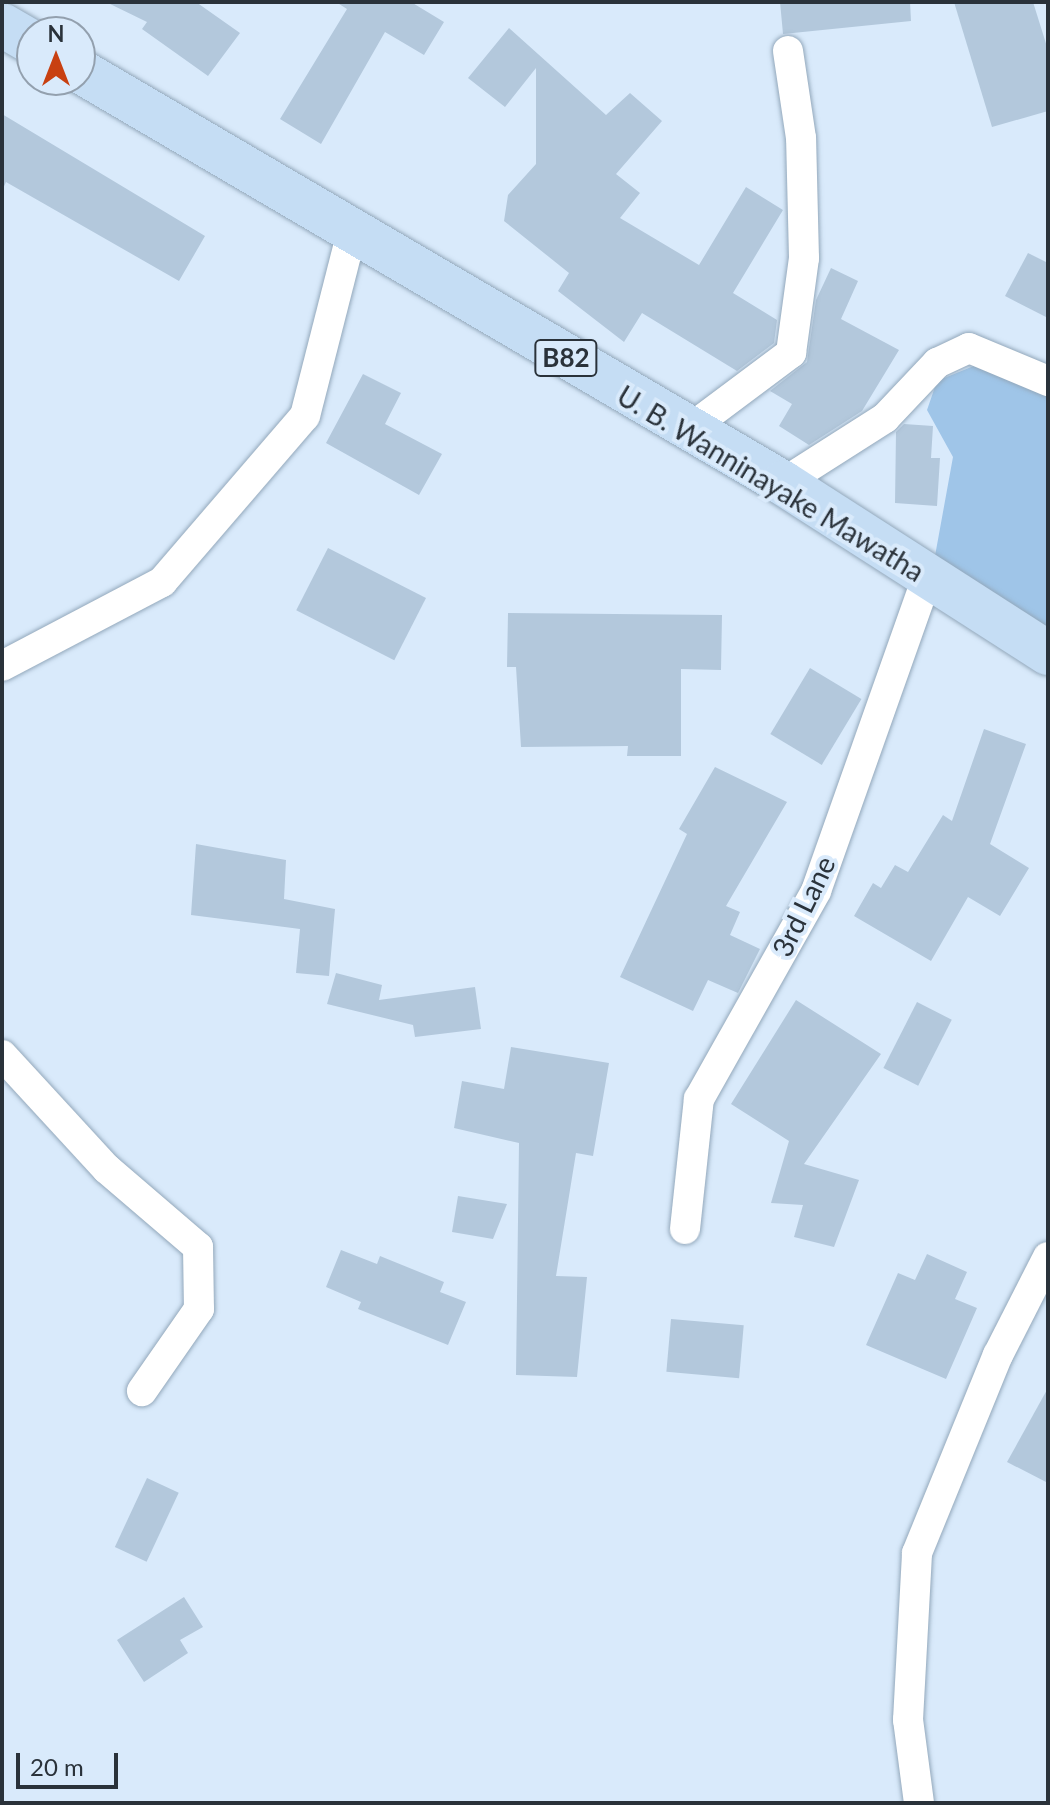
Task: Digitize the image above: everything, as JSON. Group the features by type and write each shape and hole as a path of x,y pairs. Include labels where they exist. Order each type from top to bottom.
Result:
{"main road":[{"name":"U. B. Wanninayake Mawatha","path":"96,80 783,483 1048,653"}],"street":[{"path":"688,430 791,353 804,258 801,138 788,51"},
{"path":"2,666 162,582 305,416 352,232"},
{"path":"783,483 885,418 937,363 969,348 1048,381"},
{"name":"3rd Lane","path":"685,1229 699,1099 816,891 927,578"},
{"path":"2,1055 107,1169 198,1247 199,1309 142,1391"},
{"path":"919,1803 908,1720 917,1553 998,1355 1048,1257"}],"shaded area":[{"path":"981,363 1048,392 1048,645 933,567 953,457 927,410 937,381"}],"building":[{"path":"106,2 196,2 240,33 208,76 142,29 147,22"},
{"path":"336,2 411,2 444,22 424,55 385,32 321,144 280,119 347,9"},
{"path":"780,2 910,2 911,21 783,34"},
{"path":"954,2 1033,2 1048,50 1048,111 992,127"},
{"path":"509,28 606,115 630,93 662,121 616,174 640,193 620,218 699,265 746,187 783,210 733,293 777,320 774,343 737,371 642,313 624,342 558,291 569,273 504,221 508,195 536,164 536,68 505,107 468,78"},
{"path":"2,114 205,236 179,281 6,182 2,191"},
{"path":"1028,253 1048,263 1048,318 1005,296"},
{"path":"831,268 858,281 841,319 899,350 862,411 809,445 779,426 792,404 770,391 807,362 816,300"},
{"path":"363,374 401,393 385,424 442,454 419,495 326,443"},
{"path":"904,424 933,426 931,458 940,458 937,506 895,503 896,432"},
{"path":"328,548 426,598 394,660 296,610"},
{"path":"508,613 722,615 721,670 681,669 681,756 627,756 628,746 521,747 516,667 507,667"},
{"path":"810,668 861,699 822,765 770,734"},
{"path":"984,729 1026,744 990,844 1029,868 1000,916 968,897 931,961 854,916 873,883 881,888 895,865 908,872 943,815 952,821"},
{"path":"715,767 787,802 726,906 740,912 730,935 760,949 738,993 708,980 693,1011 620,977 687,834 679,829"},
{"path":"196,844 286,860 284,899 335,909 329,976 296,973 300,929 191,915"},
{"path":"336,973 382,985 379,1000 475,987 481,1029 415,1037 413,1025 327,1004"},
{"path":"796,1000 881,1054 804,1164 859,1180 834,1247 794,1237 803,1205 771,1203 789,1141 731,1104"},
{"path":"917,1002 952,1020 918,1086 883,1068"},
{"path":"511,1047 609,1063 593,1156 576,1153 556,1276 587,1277 577,1377 516,1375 519,1143 454,1128 462,1081 504,1089"},
{"path":"458,1196 507,1204 493,1239 452,1232"},
{"path":"341,1250 377,1264 380,1256 444,1282 440,1292 466,1302 448,1345 358,1309 361,1302 326,1287"},
{"path":"927,1254 967,1272 955,1299 977,1308 946,1379 866,1345 898,1273 915,1280"},
{"path":"671,1319 744,1325 739,1378 666,1372"},
{"path":"1048,1388 1048,1483 1007,1462"},
{"path":"147,1478 179,1493 147,1562 115,1547"},
{"path":"184,1597 203,1627 180,1640 188,1653 144,1682 117,1640"}]}
